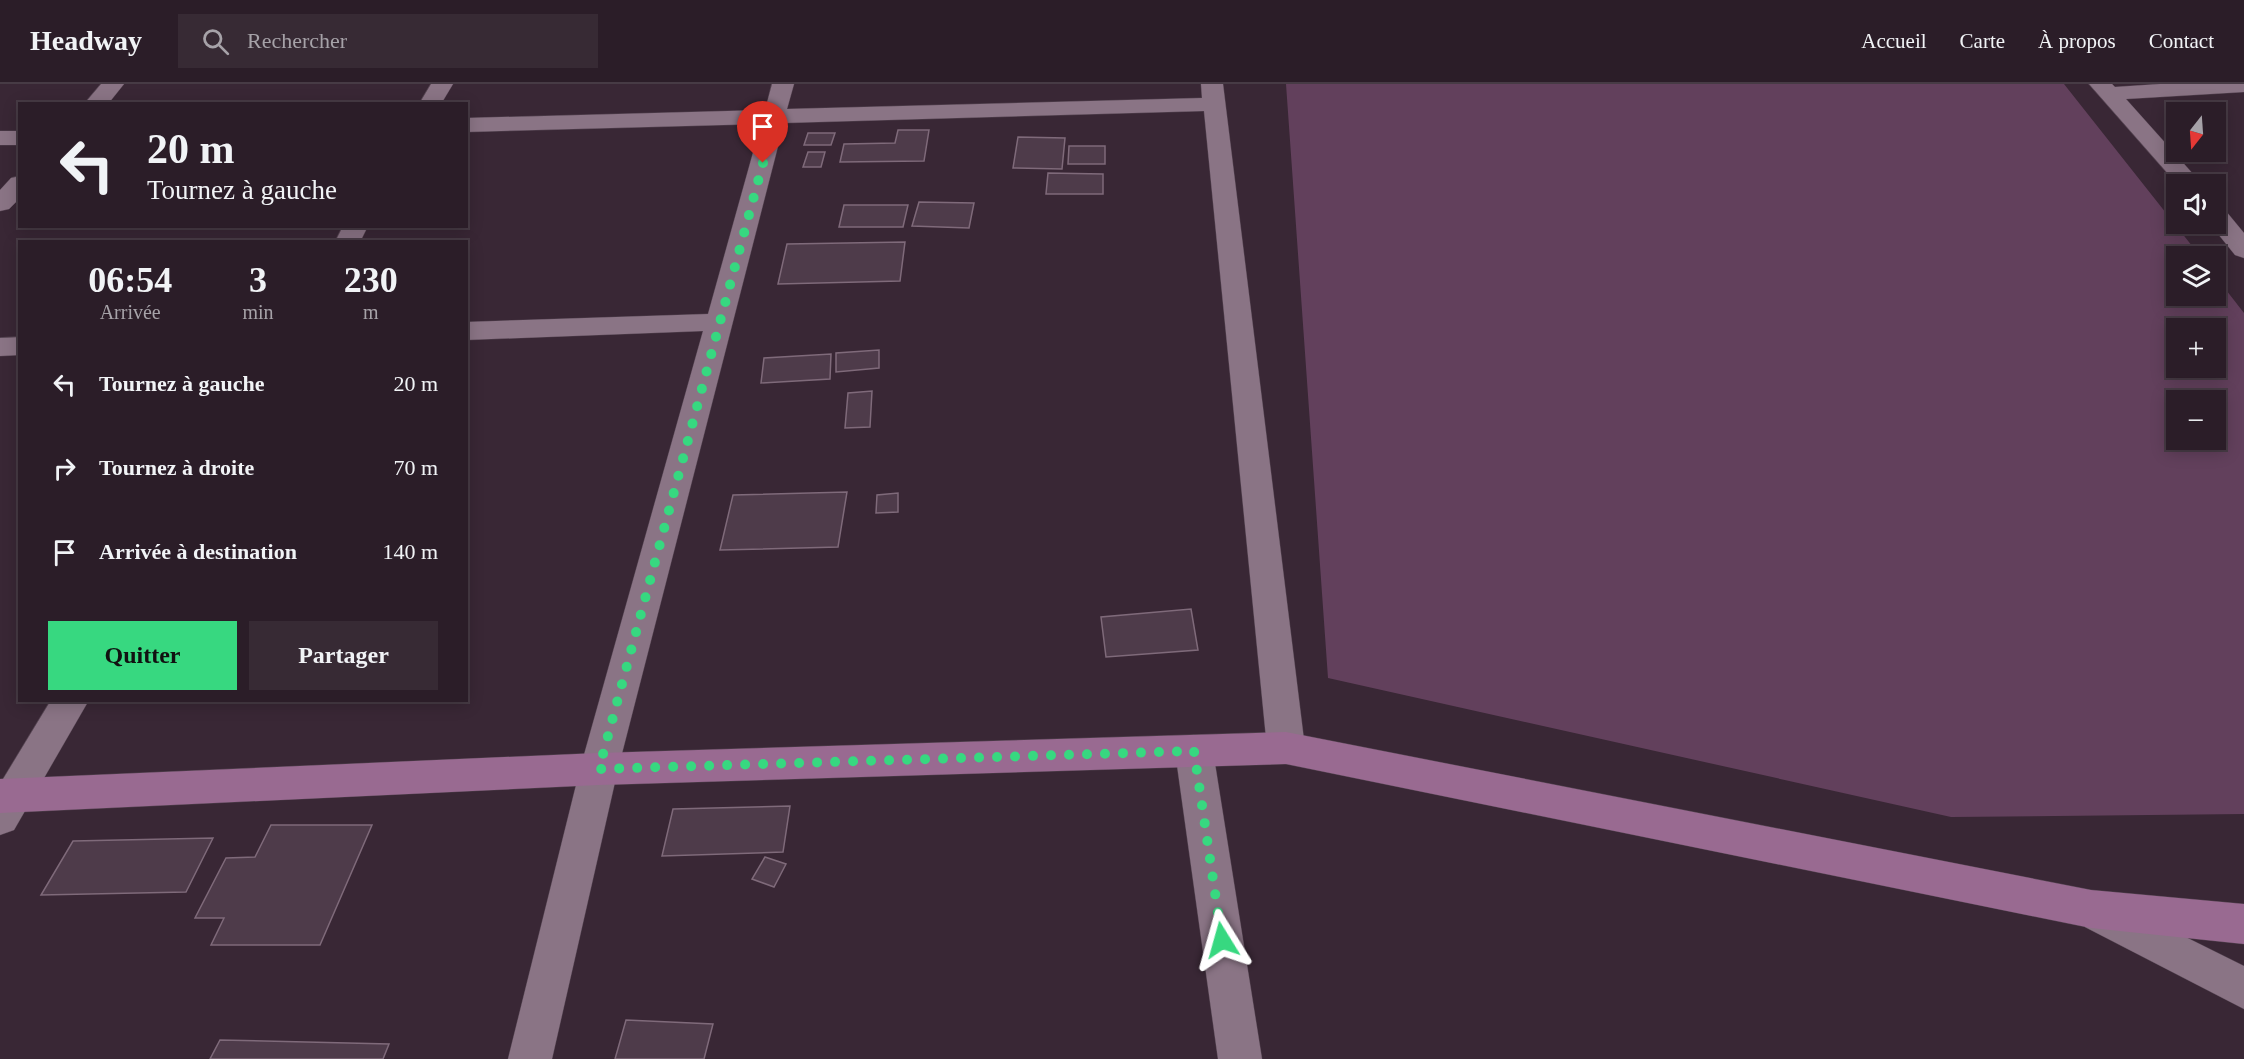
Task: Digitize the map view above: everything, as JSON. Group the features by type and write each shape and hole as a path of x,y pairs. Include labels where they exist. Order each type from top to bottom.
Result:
{"street":[{"path":"97,102 113,84"},
{"path":"431,102 442,84"},
{"path":"530,1059 599,769 776,117 783,84"},
{"path":"2105,89 2244,85"},
{"path":"2105,89 2181,174"},
{"path":"468,125 776,117 1214,94 1286,748"},
{"path":"0,138 18,138"},
{"path":"0,204 18,185"},
{"path":"2226,228 2244,250"},
{"path":"468,331 719,322"},
{"path":"0,346 18,346"},
{"path":"5,803 70,702"},
{"path":"5,803 599,769 1286,748 2091,909 2244,924"},
{"path":"1194,751 1240,1059"},
{"path":"2091,909 2244,988"}],"shaded area":[{"path":"1286,84 2064,84 2166,213 2166,234 2183,234 2192,246 2166,246 2166,306 2226,306 2226,290 2244,313 2244,814 1951,817 1328,678"}],"building":[{"path":"898,130 929,130 924,161 840,162 844,144 895,143"},
{"path":"808,133 835,133 831,145 804,145"},
{"path":"1018,137 1065,138 1062,169 1013,168"},
{"path":"1069,146 1105,146 1105,164 1068,164"},
{"path":"808,152 825,152 821,167 803,167"},
{"path":"1048,173 1103,174 1103,194 1046,194"},
{"path":"919,202 974,203 969,228 912,226"},
{"path":"844,205 908,205 903,227 839,227"},
{"path":"905,242 900,281 778,284 787,244"},
{"path":"879,350 879,368 836,372 836,353"},
{"path":"831,354 830,379 761,383 764,358"},
{"path":"872,391 870,427 845,428 848,393"},
{"path":"847,492 838,547 720,550 733,495"},
{"path":"898,493 898,512 876,513 877,495"},
{"path":"1191,609 1198,650 1106,657 1101,617"},
{"path":"790,806 783,852 662,856 673,809"},
{"path":"271,825 372,825 320,945 211,945 224,918 195,918 226,858 255,857"},
{"path":"213,838 186,892 41,895 73,841"},
{"path":"765,857 786,864 774,887 752,879"},
{"path":"626,1020 713,1024 704,1059 615,1059"},
{"path":"220,1040 389,1044 383,1059 210,1059"}],"route":[{"path":"763,163 599,769 1194,751 1222,940"}]}
